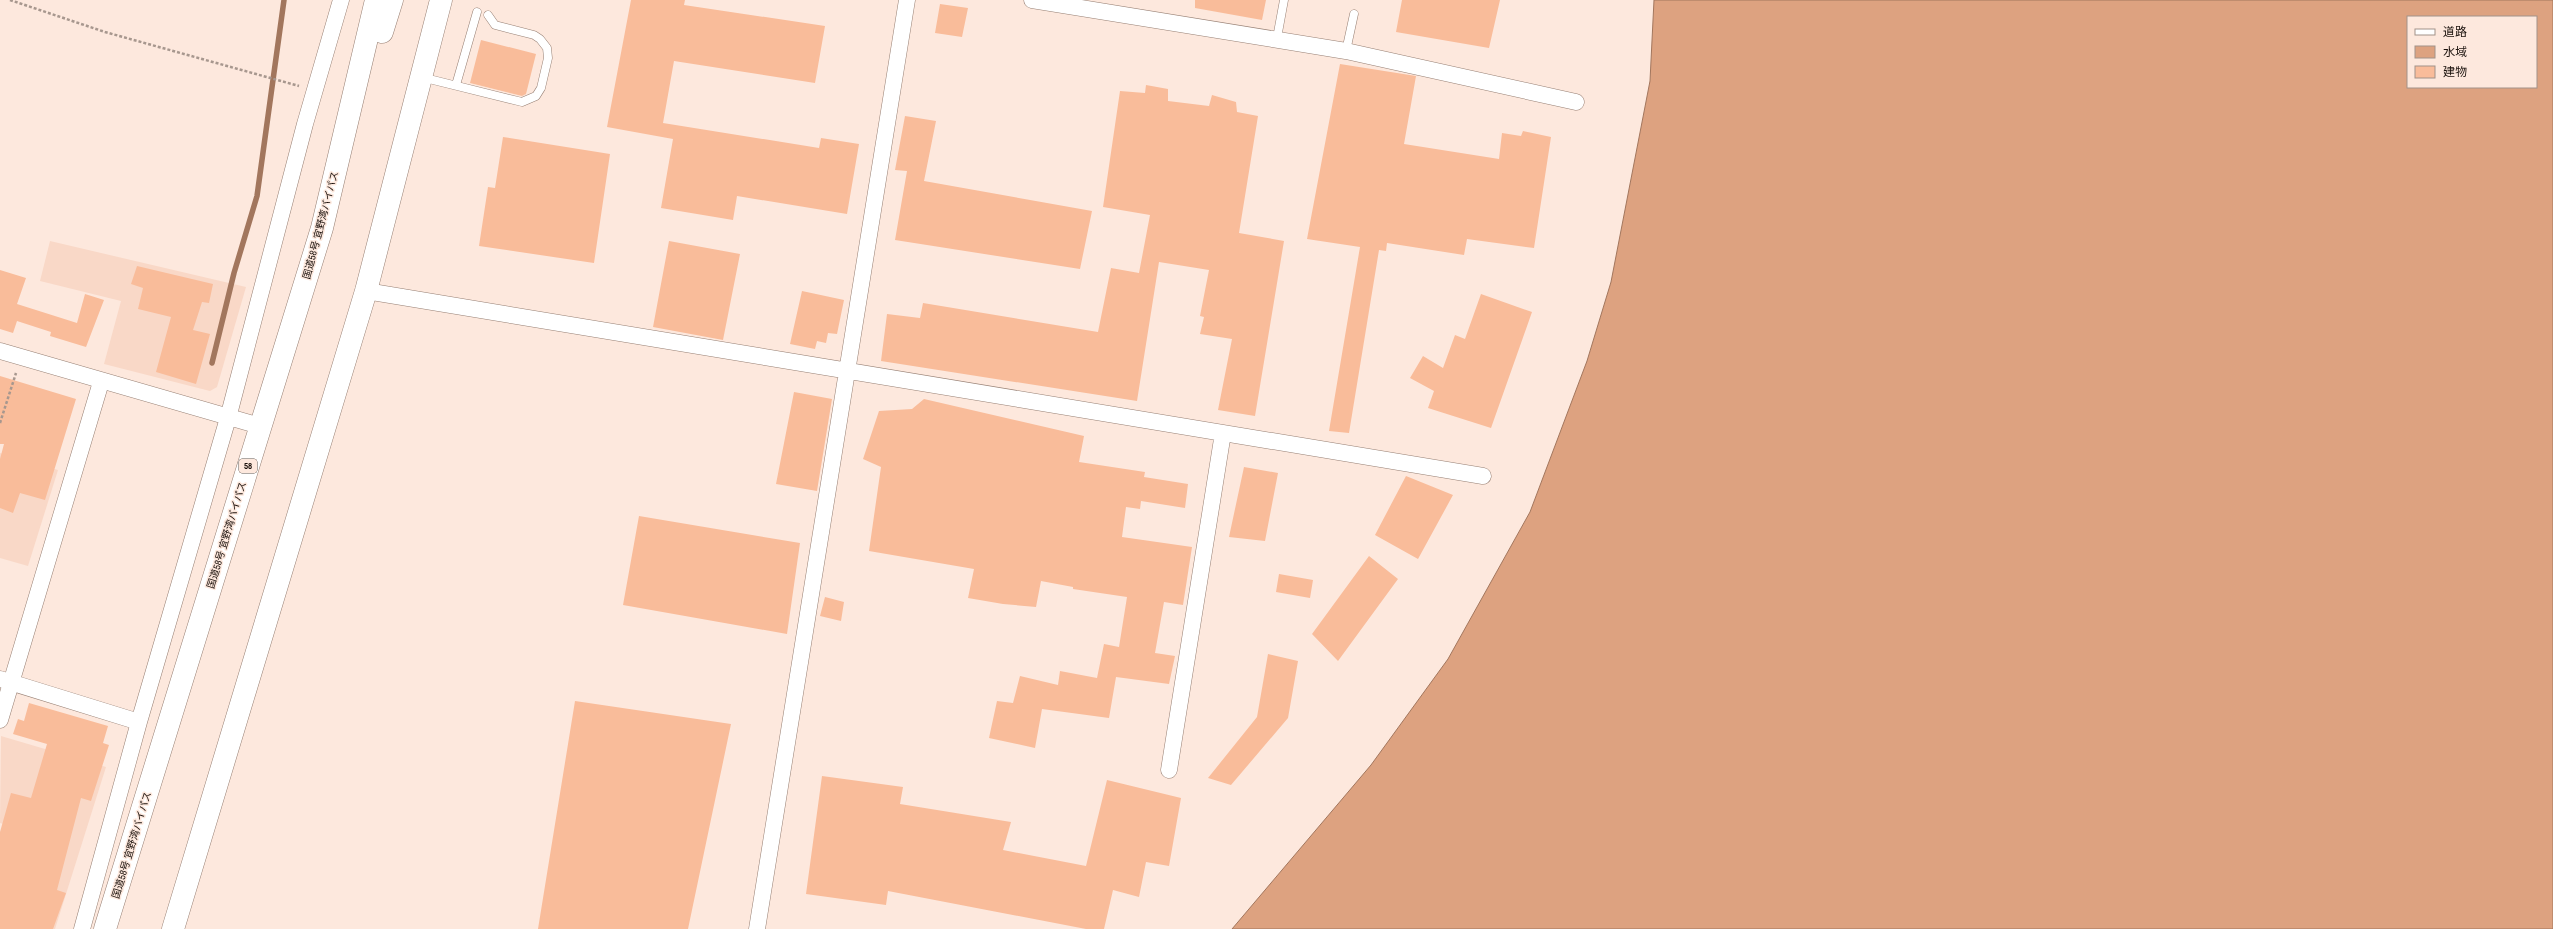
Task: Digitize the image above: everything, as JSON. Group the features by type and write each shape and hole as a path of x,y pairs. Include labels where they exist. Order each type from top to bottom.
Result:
{"highway":[{"name":"国道58号 宜野湾バイパス","path":"105,929 322,228 376,0"},
{"path":"322,228 347,137 392,0"},
{"path":"173,929 366,291 420,76 441,0"}],"street":[{"path":"82,929 139,722 228,418 305,124 341,0"},
{"path":"757,929 907,0"},
{"path":"1032,0 1346,50 1576,102"},
{"path":"366,291 847,372 1483,476"},
{"path":"0,351 101,382 260,426"},
{"path":"0,720 6,681 101,382"},
{"path":"1169,770 1223,433"},
{"path":"6,681 139,722"}],"lane":[{"path":"1277,38 1284,0"},
{"path":"456,85 477,12"},
{"path":"1346,50 1354,14"},
{"path":"420,76 522,102 536,96 541,88 548,58 544,43 534,35 495,25 488,15"}],"path":[{"path":"10,0 105,32 303,87"},
{"path":"0,424 18,367"}],"shaded area":[{"path":"50,241 246,287 217,387 210,391 104,364 121,301 40,281"},
{"path":"0,453 58,470 28,566 0,558"},
{"path":"1,736 106,767 55,929 0,929 0,870 48,837 0,823"}],"water":[{"path":"1654,0 2553,0 2553,929 1232,929 1371,765 1448,659 1530,512 1587,361 1611,282 1650,81"}],"building":[{"path":"631,0 685,0 684,5 825,26 815,83 674,61 663,123 819,148 821,138 859,144 847,214 737,196 733,220 661,208 673,139 607,127"},
{"path":"1195,0 1266,0 1262,20 1195,8"},
{"path":"1402,0 1500,0 1489,48 1396,32"},
{"path":"940,4 968,8 962,37 935,33"},
{"path":"481,40 536,54 526,94 522,96 470,83"},
{"path":"1340,64 1416,76 1404,144 1499,159 1502,133 1521,136 1523,131 1551,137 1534,248 1467,239 1464,255 1387,243 1386,251 1379,250 1349,433 1329,431 1360,247 1307,239"},
{"path":"1146,85 1168,89 1168,101 1209,106 1212,95 1236,102 1237,112 1258,116 1239,233 1284,241 1255,416 1218,410 1232,339 1200,334 1204,317 1200,316 1209,270 1159,262 1137,401 881,361 887,314 920,318 923,303 1098,332 1111,268 1139,273 1150,215 1103,207 1120,91 1145,93"},
{"path":"905,116 936,121 924,181 1092,211 1080,269 895,240 907,171 895,170"},
{"path":"503,137 610,154 594,263 479,246 488,187 495,188"},
{"path":"669,241 740,254 723,340 653,327"},
{"path":"137,266 213,284 209,303 202,302 193,330 210,334 196,384 156,372 171,317 138,309 143,288 131,284"},
{"path":"0,270 26,278 17,304 77,323 85,294 104,300 86,347 50,336 51,332 17,321 13,333 0,329"},
{"path":"802,291 844,300 837,334 828,333 826,343 817,341 815,349 790,344"},
{"path":"1481,294 1532,312 1491,428 1428,408 1434,391 1410,378 1423,356 1443,368 1455,335 1465,339"},
{"path":"0,376 76,399 45,500 20,493 13,513 0,508 0,459 4,444 0,444"},
{"path":"794,392 832,399 817,491 776,484"},
{"path":"924,399 1084,436 1079,462 1145,472 1144,477 1188,484 1185,508 1141,501 1140,509 1126,507 1122,537 1192,547 1183,605 1164,602 1155,653 1175,656 1169,684 1116,677 1109,718 1042,709 1035,748 989,738 997,701 1013,703 1020,676 1058,685 1060,671 1097,678 1104,644 1119,647 1127,597 1073,589 1073,587 1041,581 1036,607 1003,604 968,598 974,569 869,551 881,467 863,459 879,411 912,409"},
{"path":"1244,467 1278,473 1265,541 1229,537"},
{"path":"1406,476 1453,495 1418,559 1375,535"},
{"path":"639,516 800,543 787,634 623,605"},
{"path":"1369,556 1398,579 1338,661 1312,634"},
{"path":"1279,574 1313,580 1310,598 1276,592"},
{"path":"825,597 844,602 841,621 820,616"},
{"path":"1268,654 1298,661 1288,718 1231,785 1208,778 1257,717"},
{"path":"575,701 731,724 688,929 538,929"},
{"path":"29,703 108,726 103,743 109,745 91,801 81,798 57,890 66,893 53,929 0,929 0,832 11,793 31,798 47,744 13,734 18,719 24,721"},
{"path":"822,776 903,787 900,804 1011,822 1003,850 1086,866 1107,780 1181,798 1169,866 1146,862 1139,897 1113,890 1104,929 1086,929 888,891 886,905 806,894"}],"waterway":[{"path":"212,363 234,273 257,196 284,0"}]}
